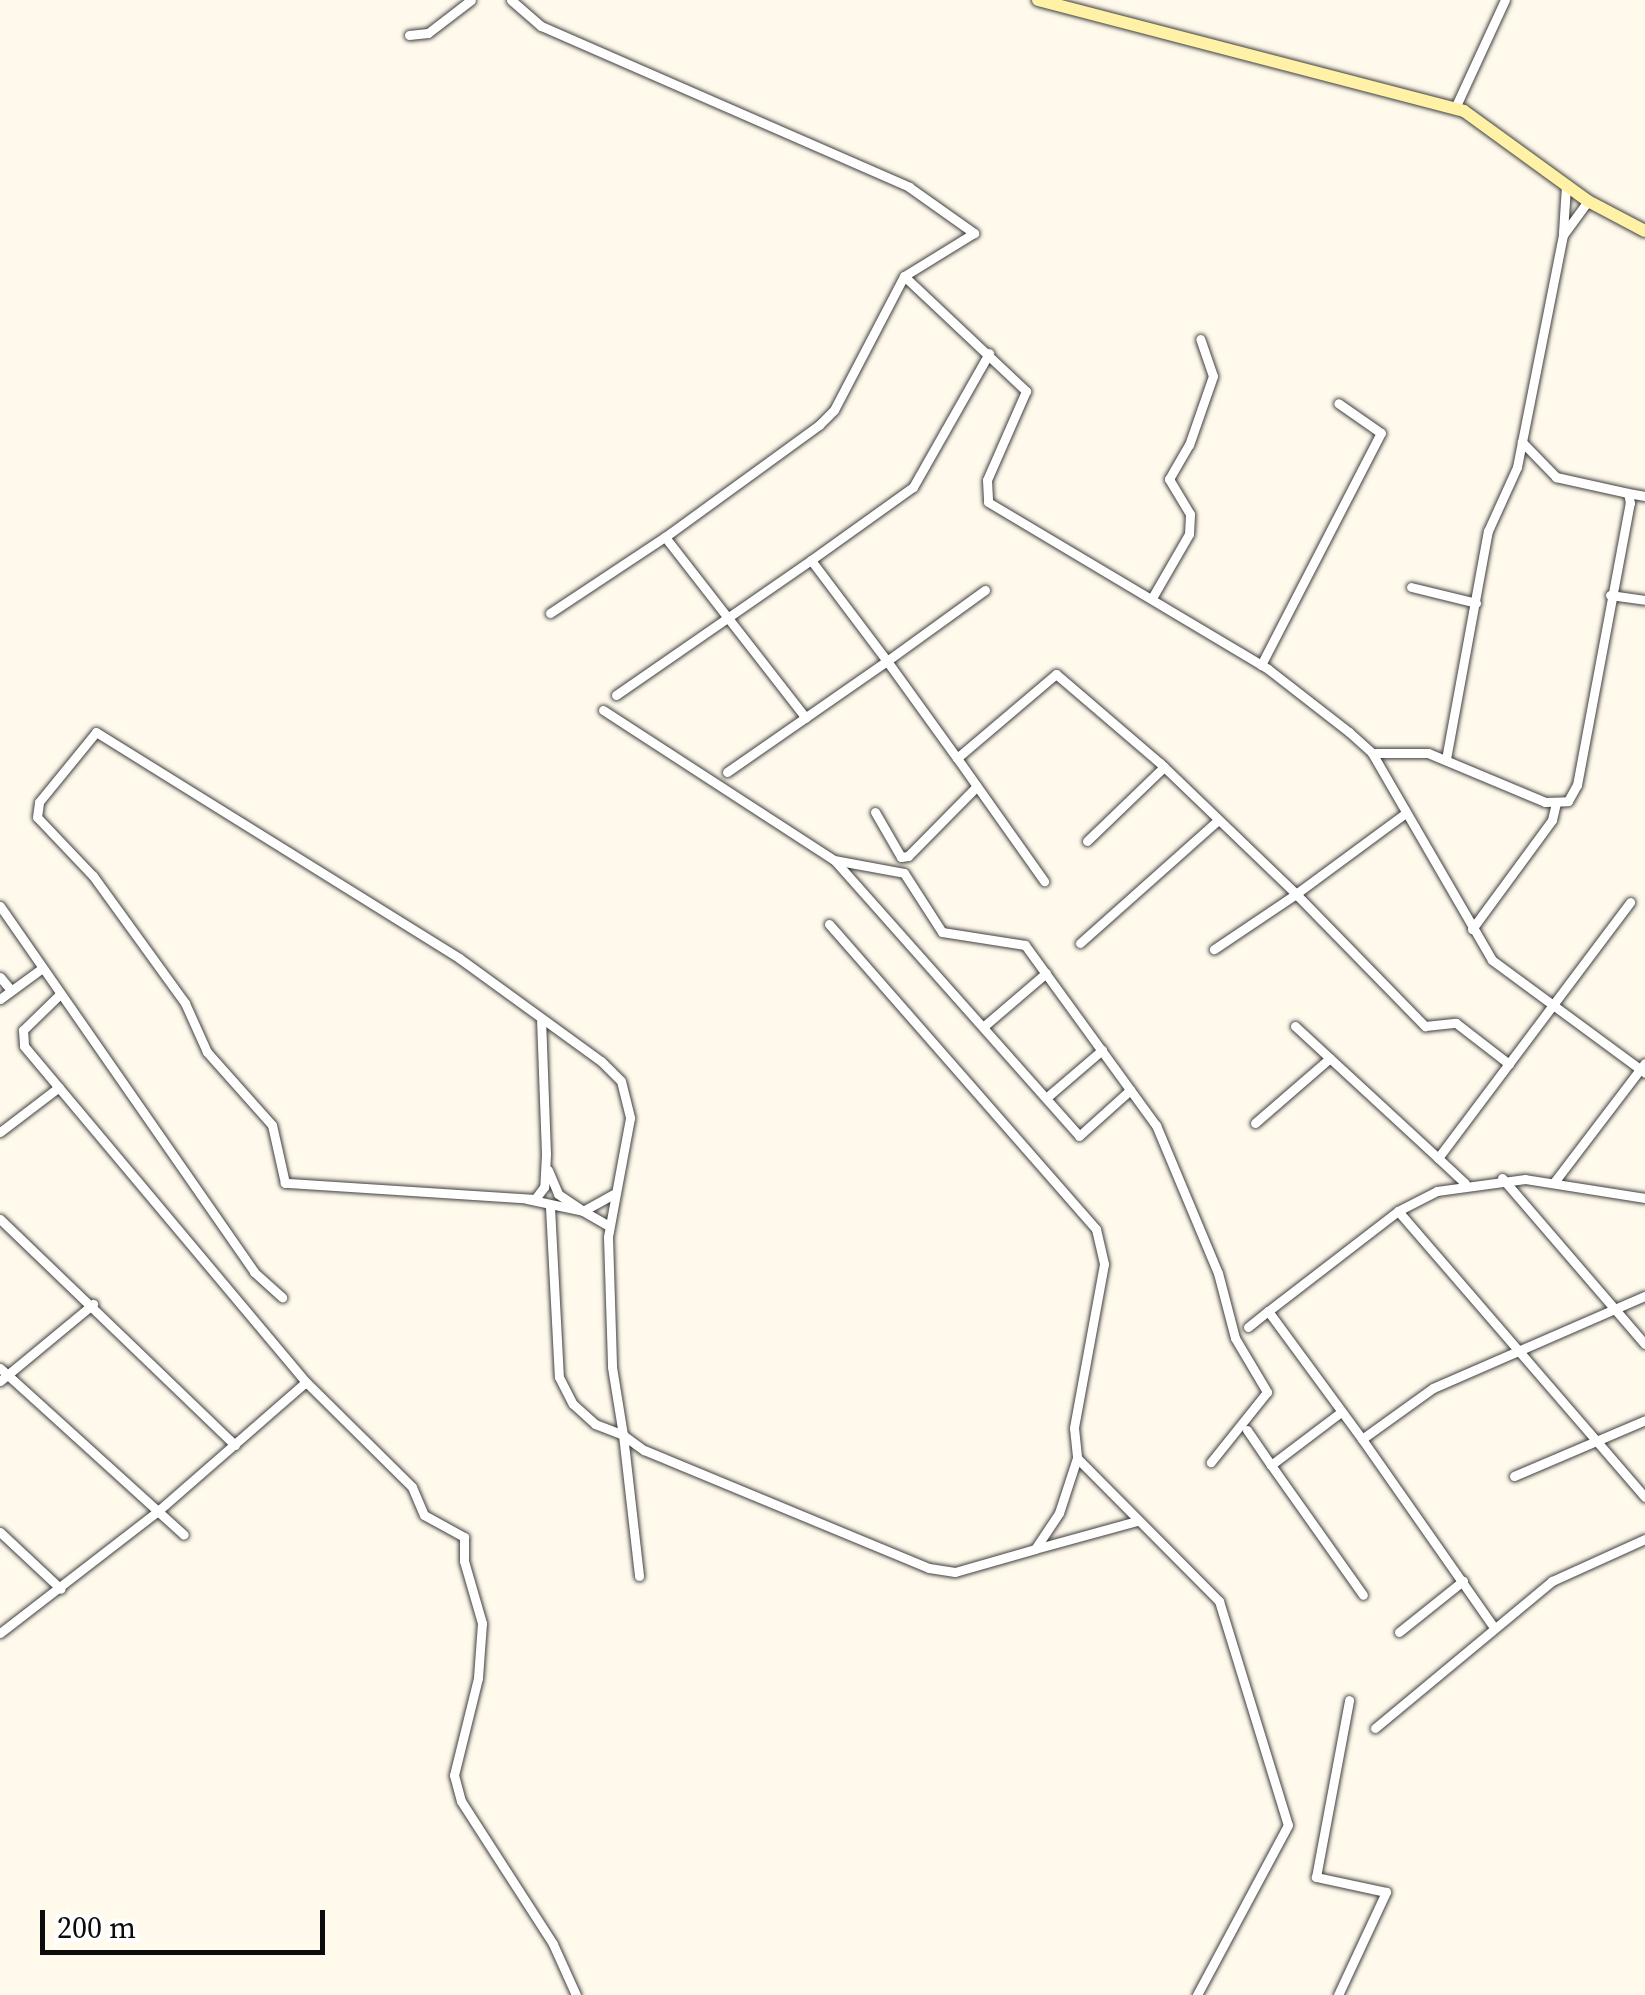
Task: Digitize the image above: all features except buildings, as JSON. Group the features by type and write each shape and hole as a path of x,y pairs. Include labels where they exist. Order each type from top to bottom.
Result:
{"street":[{"path":"410,35 428,32 471,0"},
{"path":"511,0 541,26 909,187 971,230 970,240 904,276 834,410 664,537 550,613"},
{"path":"1038,0 1456,108 1489,125 1588,201 1645,231"},
{"path":"1456,108 1505,0"},
{"path":"1446,759 1488,531 1522,442 1563,235 1566,186"},
{"path":"1563,235 1588,201"},
{"path":"904,276 1026,391 987,480 988,502 1261,665 1372,753 1403,815 1499,968 1643,1068 1555,1182"},
{"path":"1152,598 1189,534 1190,514 1169,478 1189,445 1213,376 1200,340"},
{"path":"616,696 913,487 988,353"},
{"path":"1261,665 1381,432 1338,403"},
{"path":"1522,442 1556,477 1645,496"},
{"path":"1372,753 1408,750 1446,759 1556,802 1568,800 1576,786 1628,493"},
{"path":"664,537 731,615 806,718"},
{"path":"811,560 1044,880"},
{"path":"1411,586 1476,603"},
{"path":"727,772 985,590"},
{"path":"1610,595 1645,600"},
{"path":"957,758 1056,674 1164,767 1425,1026 1456,1023 1509,1064"},
{"path":"603,710 834,860 1079,1136 1130,1090"},
{"path":"614,1194 582,1211 550,1207 528,1199 284,1182 272,1125 207,1052 185,1003 93,876 37,817 39,802 96,732 459,958 621,1081 630,1118 608,1226 612,1368 639,1576"},
{"path":"1088,842 1164,767"},
{"path":"875,812 902,857 908,856 977,786"},
{"path":"1472,929 1552,820 1556,802"},
{"path":"1214,949 1403,815"},
{"path":"1080,943 1218,821"},
{"path":"834,860 904,872 942,932 1026,945 1156,1125 1218,1273 1235,1338 1267,1392 1211,1462"},
{"path":"1438,1158 1630,902"},
{"path":"0,906 58,996 254,1272 282,1297"},
{"path":"828,924 1096,1229 1104,1264 1074,1428 1077,1458 1058,1513 1035,1549"},
{"path":"0,999 41,968"},
{"path":"984,1027 1046,973"},
{"path":"0,978 12,990"},
{"path":"58,996 22,1030 24,1046 306,1382 412,1486 424,1515 466,1541 464,1561 482,1623 478,1678 454,1775 480,1839 553,1944 576,1995"},
{"path":"528,1199 544,1186 546,1164 541,1018"},
{"path":"1295,1026 1464,1183"},
{"path":"1046,1098 1102,1050"},
{"path":"1255,1123 1330,1058"},
{"path":"0,1132 59,1087"},
{"path":"546,1164 558,1194 608,1226"},
{"path":"1502,1178 1645,1344"},
{"path":"1248,1327 1398,1211 1464,1183 1502,1178 1555,1182 1645,1198"},
{"path":"550,1207 560,1377 572,1404 595,1424 623,1434 720,1484 928,1568 974,1570 1137,1520"},
{"path":"1398,1211 1645,1497"},
{"path":"0,1219 93,1304 234,1445"},
{"path":"1362,1440 1434,1388 1645,1296"},
{"path":"93,1304 3,1375 184,1535"},
{"path":"1268,1311 1493,1626"},
{"path":"0,1633 158,1511 306,1382"},
{"path":"1271,1465 1341,1412"},
{"path":"1514,1476 1645,1420"},
{"path":"1247,1430 1363,1595"},
{"path":"1077,1458 1219,1601 1288,1825 1197,1995"},
{"path":"0,1532 61,1589"},
{"path":"1375,1728 1493,1626 1552,1581 1645,1539"},
{"path":"1399,1632 1463,1580"},
{"path":"1338,1995 1386,1892 1316,1876 1349,1700"}]}
